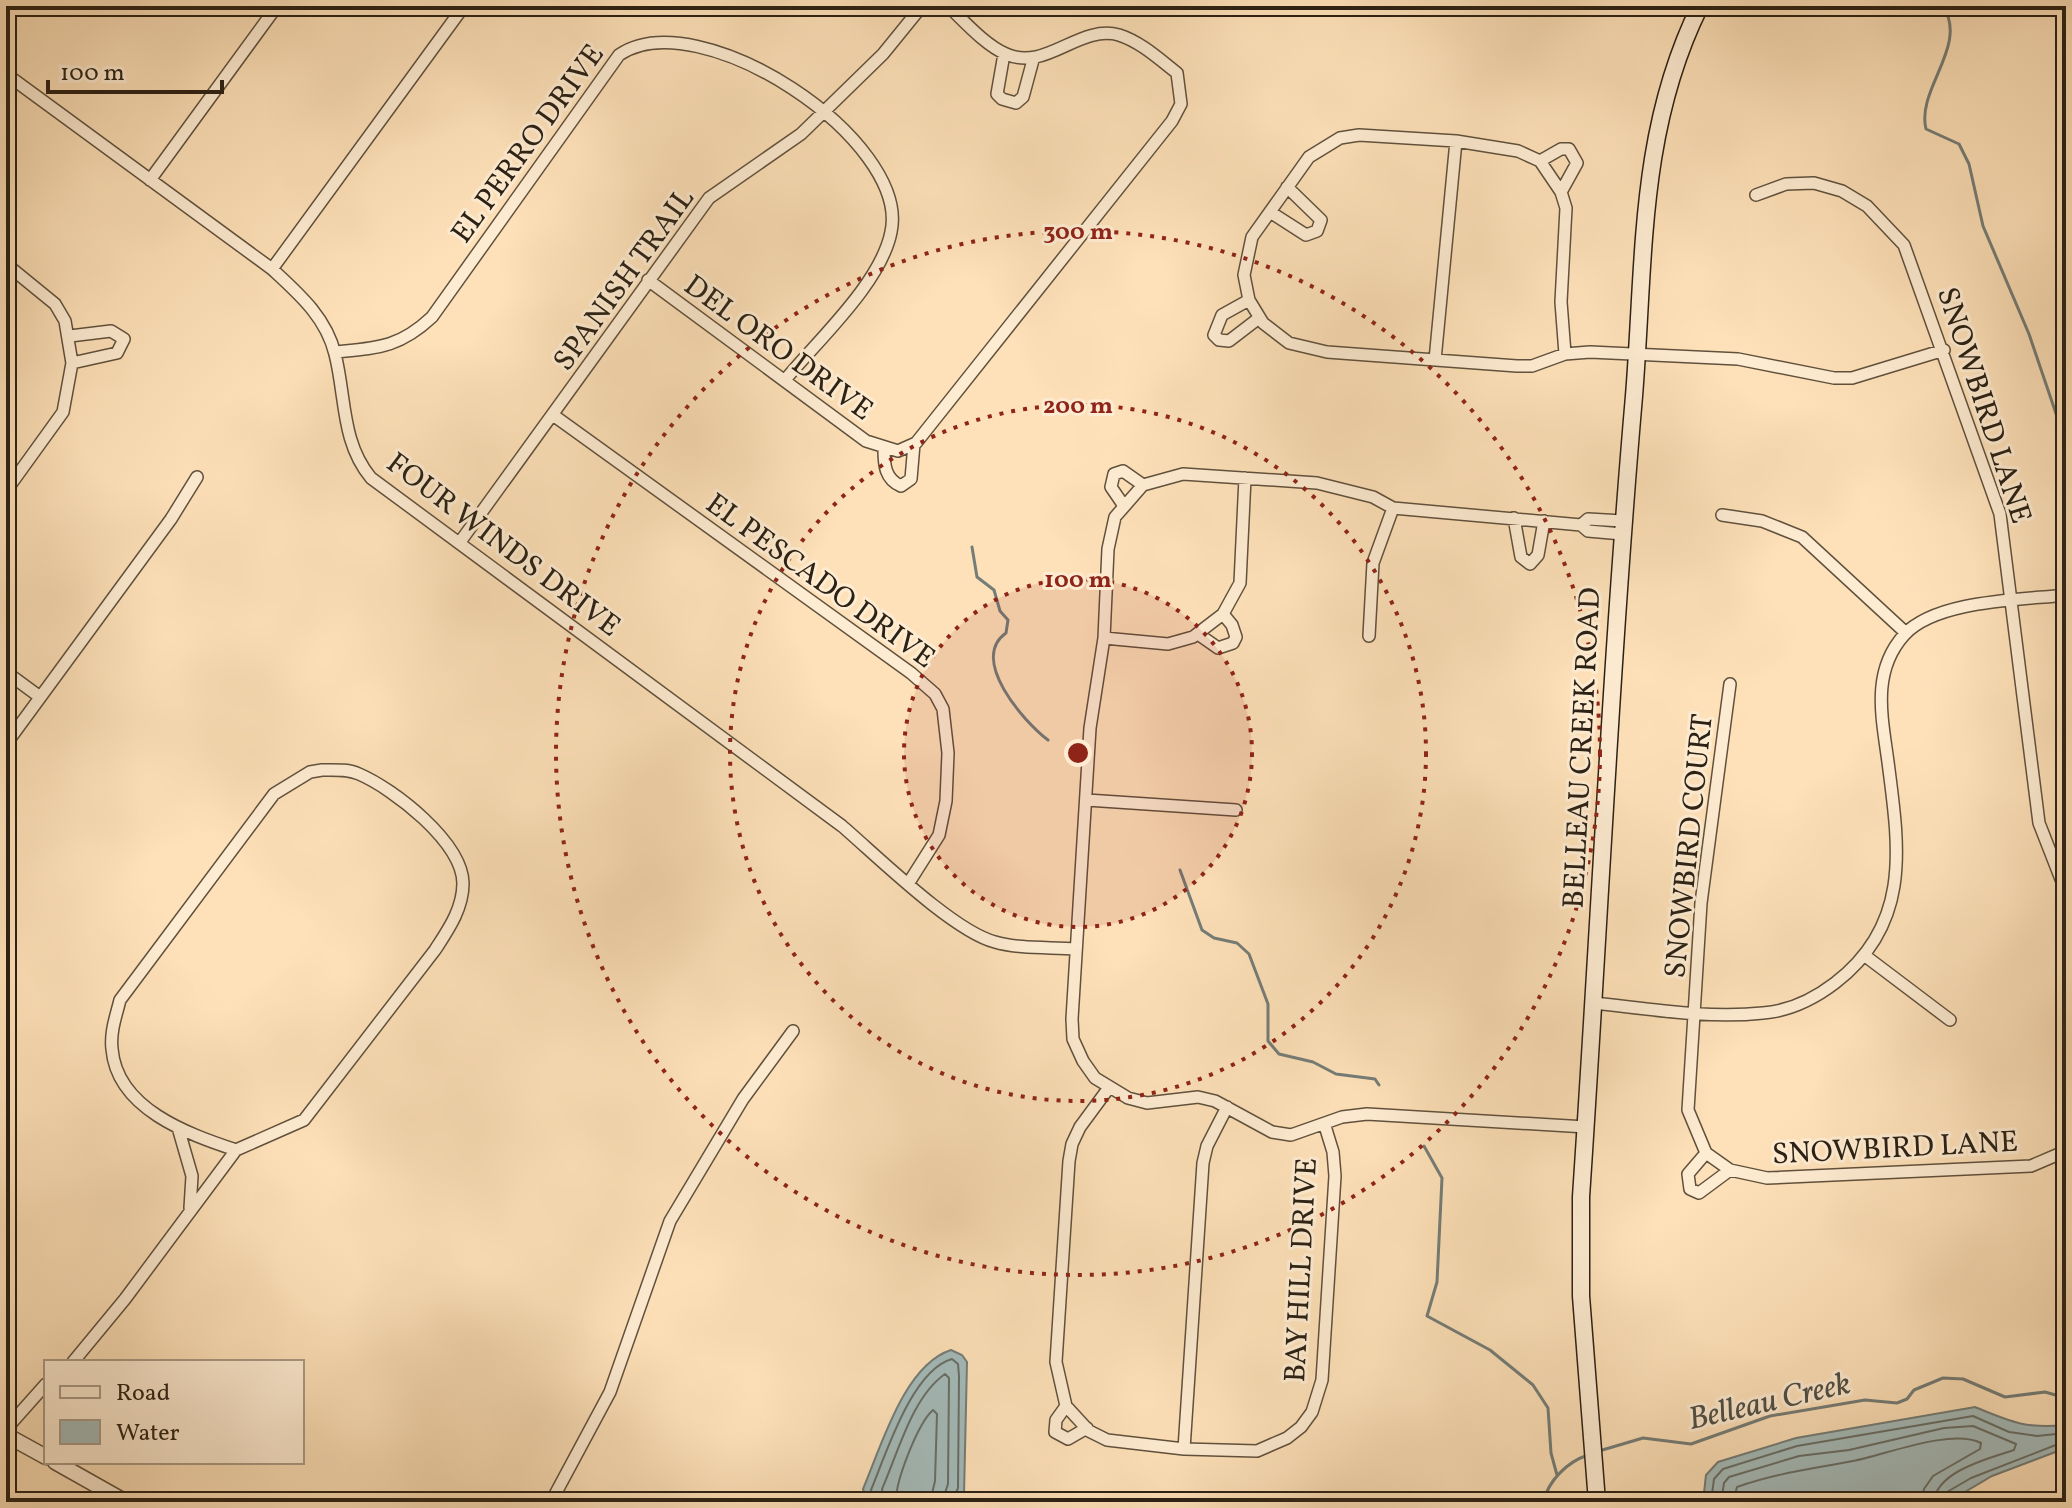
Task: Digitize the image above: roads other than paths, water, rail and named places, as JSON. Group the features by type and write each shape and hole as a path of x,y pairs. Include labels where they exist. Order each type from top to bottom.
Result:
{"main road":[{"name":"BELLEAU CREEK ROAD","path":"1596,1495 1581,1296 1586,1127 1623,528 1654,138 1678,54 1700,6"}],"street":[{"path":"150,180 277,6"},
{"path":"272,269 464,6"},
{"name":"SPANISH TRAIL","path":"460,542 709,198 774,156 828,109 883,54 922,6"},
{"path":"948,6 1010,55 1033,60 1023,97 1016,103 997,94 1010,55"},
{"name":"EL PERRO DRIVE","path":"335,352 387,347 417,332 432,317 619,55 644,38 662,33 686,34 724,44 768,63 828,109 875,169 892,211 887,249 863,288 785,380"},
{"name":"DEL ORO DRIVE","path":"648,280 866,441 898,451 914,444 1172,121 1181,104 1177,73 1137,43 1117,34 1096,35 1033,60"},
{"name":"FOUR WINDS DRIVE","path":"6,74 272,269 307,302 335,352 348,436 361,466 371,478 842,826 908,884 977,934 996,943 1076,949"},
{"path":"1565,354 1561,302 1567,226 1561,192 1540,161 1499,146 1456,141 1359,135 1340,138 1322,146 1309,157 1252,237 1244,275 1249,300 1272,333 1309,349 1532,366 1577,351 1738,359 1834,378 1852,378 1944,350"},
{"path":"1435,360 1456,141"},
{"path":"1540,161 1561,149 1569,149 1576,156 1577,163 1561,192"},
{"name":"SNOWBIRD LANE","path":"1756,195 1786,184 1814,183 1842,191 1867,206 1904,245 2000,514 2039,823 2066,892"},
{"path":"1270,212 1306,235 1317,231 1321,220 1287,187"},
{"path":"6,264 48,296 65,321 70,336 72,363 63,412 6,491"},
{"path":"1249,300 1222,315 1214,335 1219,340 1229,341 1259,318"},
{"path":"70,336 111,331 124,339 117,353 72,363"},
{"name":"EL PESCADO DRIVE","path":"553,415 911,673 935,694 947,724 946,801 939,835 908,884"},
{"name":"DEL ORO DRIVE","path":"884,449 885,471 893,482 901,486 911,479 914,444"},
{"path":"1124,506 1111,487 1114,474 1123,471 1143,485"},
{"path":"1586,1127 1367,1114 1342,1117 1325,1126 1291,1135 1272,1132 1227,1107 1198,1097 1147,1103 1108,1089 1083,1061 1073,1039 1076,949 1090,728 1104,638 1108,549 1115,517 1143,485 1183,474 1317,483 1373,497 1393,508 1581,525 1588,531 1623,528"},
{"path":"6,744 171,519 197,477"},
{"path":"1104,638 1168,644 1198,634 1223,614 1240,583 1245,478"},
{"path":"1369,636 1373,563 1393,508"},
{"path":"1722,515 1762,521 1802,537 1906,633"},
{"path":"1514,518 1521,557 1530,564 1538,555 1544,521"},
{"path":"1594,1003 1745,1015 1799,1005 1823,992 1864,955 1881,930 1892,903 1898,837 1880,695 1891,655 1906,633 1943,612 2066,595"},
{"path":"1198,634 1218,648 1233,643 1236,637 1232,625 1223,614"},
{"path":"6,672 40,697"},
{"name":"SNOWBIRD COURT","path":"1694,1013 1701,903 1730,684"},
{"path":"75,1360 125,1299 236,1150 304,1120 453,923 461,901 461,870 443,836 359,774 347,771 310,772 274,794 120,1000 112,1032 118,1073 126,1087 179,1131 236,1150"},
{"path":"1087,800 1236,810"},
{"path":"1864,955 1950,1020"},
{"path":"1694,1013 1688,1110 1706,1153"},
{"path":"551,1502 610,1392 670,1221 743,1099 793,1031"},
{"name":"BAY HILL DRIVE","path":"1108,1089 1080,1127 1069,1161 1056,1362 1066,1406 1087,1428 1107,1440 1125,1445 1240,1453 1271,1447 1301,1427 1318,1397 1335,1176 1333,1152 1325,1126"},
{"path":"1184,1449 1203,1163 1207,1146 1227,1107"},
{"path":"179,1131 192,1176 190,1210"},
{"name":"SNOWBIRD LANE","path":"1730,1170 1699,1193 1690,1189 1688,1174 1706,1153 1730,1170 1749,1176 1783,1178 2031,1166 2065,1155"},
{"path":"44,1386 6,1432 44,1456"},
{"name":"BAY HILL DRIVE","path":"1066,1406 1056,1420 1055,1432 1060,1438 1068,1439 1087,1428"},
{"path":"59,1464 126,1502"}],"water":[{"path":"951,1350 962,1355 967,1362 964,1495 953,1502 866,1499 863,1489 907,1389 934,1359"},
{"path":"1975,1407 2019,1423 2066,1425 2066,1448 1992,1476 1948,1502 1703,1502 1706,1475 1718,1462 1796,1438"}],"waterway":[{"path":"1943,6 1949,21 1950,36 1928,99 1926,129 1959,144 1969,164 1983,226 2029,334 2066,443"},
{"path":"972,547 977,577 994,590 1000,611 1008,620 1006,633 996,644 993,658 996,673 1014,705 1048,740"},
{"path":"1180,870 1202,930 1214,938 1237,943 1249,954 1268,1004 1268,1041 1279,1054 1313,1062 1336,1074 1375,1079 1379,1085"},
{"path":"1424,1146 1442,1178 1437,1282 1427,1316 1490,1350 1533,1385 1548,1408 1551,1453 1557,1475"},
{"name":"Belleau Creek","path":"1599,1451 1643,1438 1691,1444 1770,1416 1865,1400 1897,1403 1907,1399 1914,1390 1943,1378 1963,1379 2005,1397 2045,1392 2066,1398"},
{"name":"Belleau Creek","path":"1543,1502 1560,1473 1588,1455"}]}
